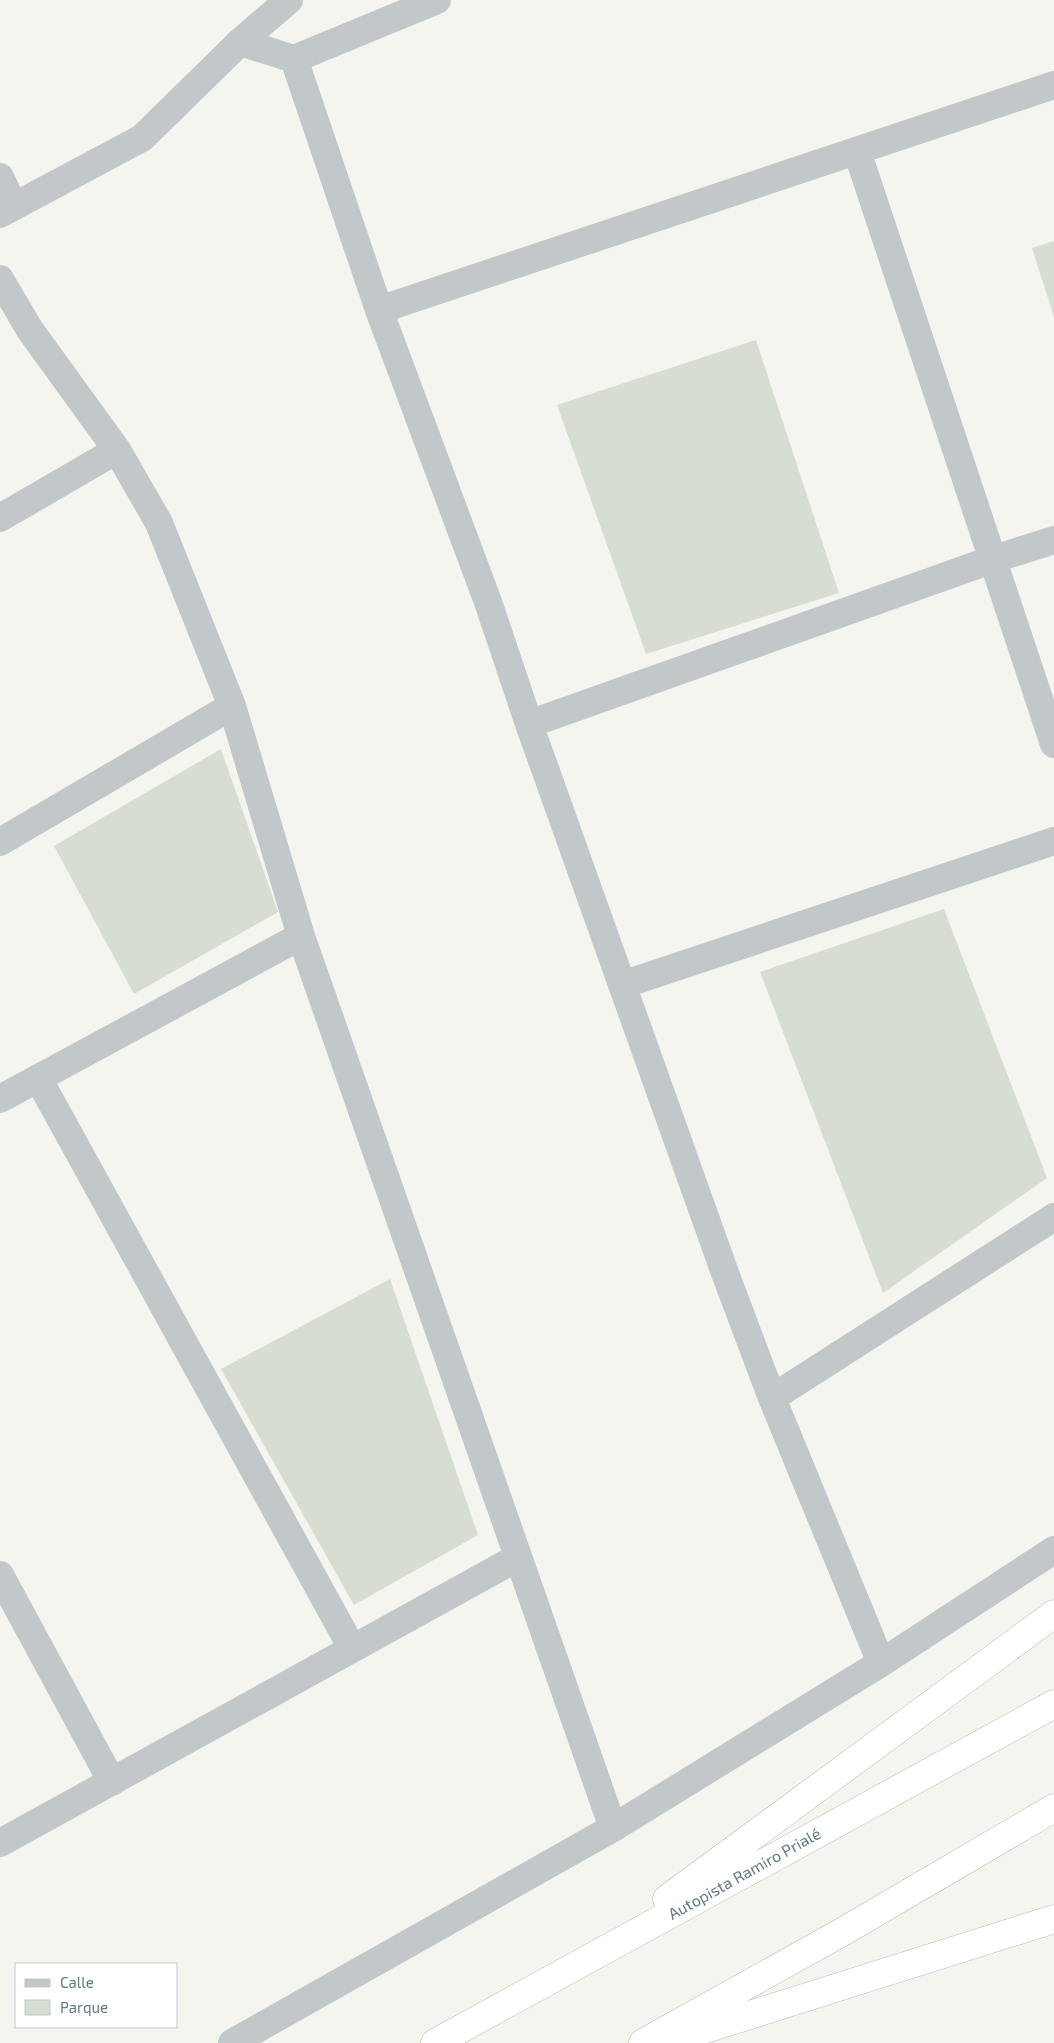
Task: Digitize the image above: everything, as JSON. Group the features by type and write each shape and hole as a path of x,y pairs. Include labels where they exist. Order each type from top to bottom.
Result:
{"highway":[{"path":"583,1961 1054,1614"},
{"name":"Autopista Ramiro Prialé","path":"435,2043 1054,1704"},
{"path":"644,2043 844,1931 1054,1808"},
{"path":"661,2043 1054,1919"}],"street":[{"path":"0,177 7,210 142,138 240,42 289,0"},
{"path":"240,42 294,59 437,0"},
{"path":"294,59 379,310 488,602 529,724 725,1273 772,1398 881,1664"},
{"path":"379,310 1054,85"},
{"path":"857,151 929,365 991,560 1054,744"},
{"path":"0,279 30,330 117,450 159,523 232,706 301,936 612,1828"},
{"path":"0,518 117,450"},
{"path":"529,724 991,560 1054,540"},
{"path":"0,842 232,706"},
{"path":"622,985 1054,841"},
{"path":"0,1099 301,936"},
{"path":"38,1078 352,1648"},
{"path":"772,1398 1054,1217"},
{"path":"232,2043 612,1828 881,1664 1054,1550"},
{"path":"0,1843 517,1558"},
{"path":"0,1575 112,1782"}],"green space":[{"path":"1054,241 1054,317 1032,248"},
{"path":"756,340 839,593 646,654 557,405"},
{"path":"221,749 278,912 134,994 54,846"},
{"path":"944,909 1047,1178 883,1293 760,972"},
{"path":"390,1279 478,1535 354,1605 221,1369"}]}
